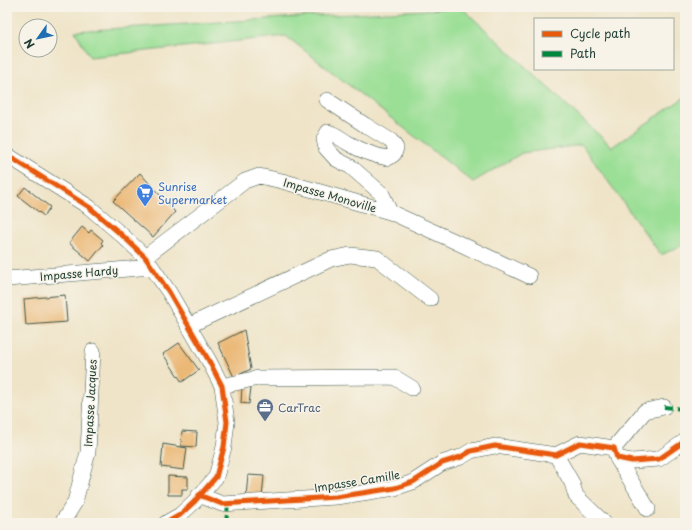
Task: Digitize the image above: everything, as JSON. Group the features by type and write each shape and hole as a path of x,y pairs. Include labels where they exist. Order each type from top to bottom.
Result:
{"street":[{"path":"327,100 391,141 396,148 394,154 388,158 378,157 349,144 334,133 328,132 324,138 326,148 336,159 351,167 382,194 390,212"},
{"path":"7,155 89,207 123,236 148,262 169,292 222,386 227,422 224,447 216,477 194,502 180,515 166,523"},
{"name":"Impasse Monoville","path":"148,262 245,181 259,176 282,181 390,212 529,276"},
{"path":"188,326 330,259 350,254 377,258 430,299"},
{"name":"Impasse Hardy","path":"7,279 148,262"},
{"name":"Impasse Jacques","path":"62,523 75,502 88,452 93,351"},
{"path":"222,386 258,378 394,377 412,388"},
{"path":"615,453 645,411 664,407"},
{"path":"604,523 576,496 572,483 556,454 580,443 615,453 632,461 659,459 685,441"},
{"name":"Impasse Camille","path":"199,495 222,504 336,497 395,488 413,482 442,463 461,457 471,451 495,446 556,454"},
{"path":"615,453 648,509"}],"green space":[{"path":"462,8 612,147 685,97 685,244 661,255 582,145 522,153 473,182 286,36 90,57 75,31 299,17"}],"building":[{"name":"Sunrise Supermarket","path":"140,173 175,212 153,237 113,201"},
{"path":"25,187 50,207 44,216 18,196"},
{"path":"82,227 89,233 91,230 103,240 101,243 103,245 90,261 69,243"},
{"path":"65,295 67,322 26,325 24,299"},
{"path":"244,330 251,369 234,377 218,343"},
{"path":"179,343 199,370 182,382 163,354"},
{"path":"242,386 251,387 249,404 241,403"},
{"path":"182,431 197,432 196,447 181,446"},
{"path":"163,444 187,448 184,470 161,467"},
{"path":"248,475 264,476 262,498 246,497"},
{"path":"168,476 188,477 188,489 182,489 182,495 168,495"}],"marked path":[{"path":"664,407 685,409"},
{"path":"226,523 228,504"}],"cycle path":[{"path":"7,155 89,207 145,257 169,292 222,386 227,422 224,447 216,477 194,502 180,515 166,523"},
{"path":"199,495 222,504 336,497 395,488 413,482 442,463 461,457 471,451 495,446 556,455 580,443 614,448 617,458 632,461 659,459 685,441"}],"place":[{"name":"Sunrise Supermarket","path":"145,207"},
{"name":"CarTrac","path":"265,422"}]}
